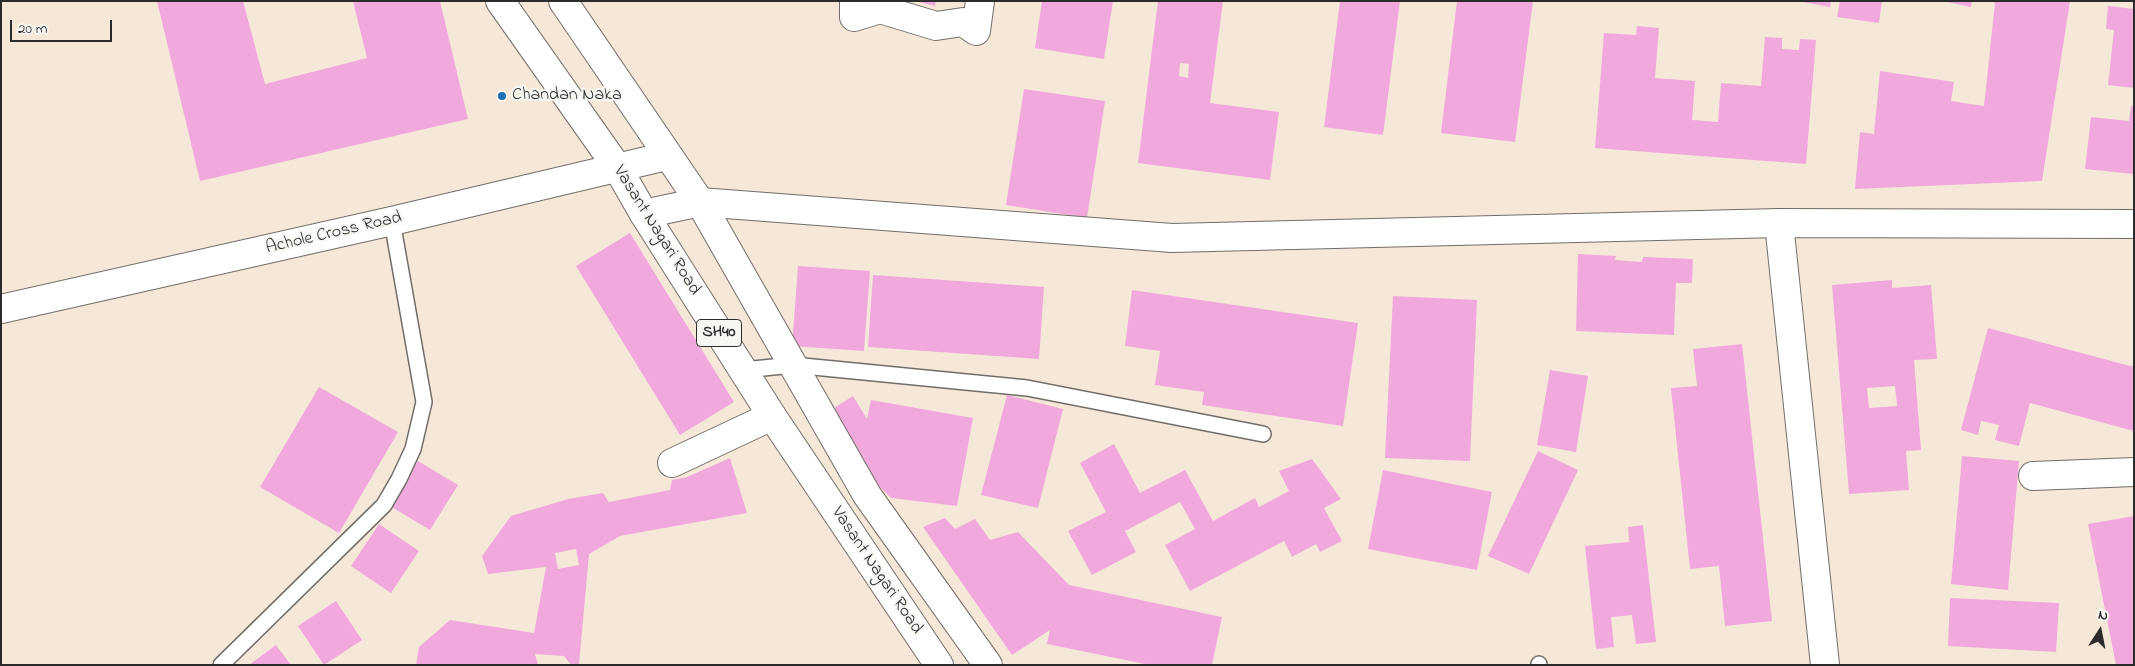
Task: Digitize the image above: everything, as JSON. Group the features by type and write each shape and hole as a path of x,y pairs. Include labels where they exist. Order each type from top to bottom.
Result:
{"street":[{"name":"Vasant Nagari Road","path":"500,1 617,167 644,214 772,416 939,665"},
{"name":"Vasant Nagari Road","path":"563,1 666,156 700,202 867,496 988,665"},
{"path":"854,1 854,17 880,8 936,26 963,22 976,31 980,1"},
{"name":"Achole Cross Road","path":"1,309 392,221 666,156"},
{"path":"644,214 700,202 1172,238 1779,223 2134,224"},
{"path":"1779,223 1825,665"},
{"path":"672,463 772,416"},
{"path":"2033,476 2134,472"}],"lane":[{"path":"220,665 384,505 413,449 424,402 392,221"},
{"path":"743,370 792,365 1027,388 1263,434"}],"building":[{"path":"157,1 243,1 265,84 367,58 353,1 440,1 468,119 200,181"},
{"path":"915,1 936,1 935,6"},
{"path":"1042,1 1113,1 1104,59 1035,48"},
{"path":"1158,1 1223,1 1210,103 1279,112 1270,180 1138,163","holes":["1180,63 1189,64 1188,78 1179,76"]},
{"path":"1340,1 1400,1 1383,135 1324,127"},
{"path":"1457,1 1533,1 1515,142 1441,133"},
{"path":"1797,1 1831,1 1830,7"},
{"path":"1840,1 1882,1 1879,23 1837,17"},
{"path":"1942,1 1972,1 1971,7"},
{"path":"1990,1 2070,1 2042,181 1855,189 1860,132 1874,134 1880,71 1954,82 1951,101 1984,106 1995,3"},
{"path":"2108,6 2134,9 2134,88 2108,85 2114,30 2106,29"},
{"path":"1637,26 1659,28 1655,78 1695,81 1692,120 1718,122 1721,83 1761,86 1765,37 1782,38 1782,49 1799,50 1800,39 1816,40 1806,164 1595,148 1604,33 1636,35"},
{"path":"1024,89 1105,101 1087,218 1006,205"},
{"path":"2131,106 2134,106 2134,174 2085,169 2091,117 2129,121"},
{"path":"630,233 734,402 680,435 576,266"},
{"path":"1578,254 1616,256 1615,260 1642,262 1643,257 1693,259 1692,283 1676,283 1674,335 1576,331"},
{"path":"798,266 870,271 864,351 792,346"},
{"path":"873,275 1044,287 1039,359 868,347"},
{"path":"1892,280 1892,288 1931,285 1937,359 1914,360 1921,450 1906,451 1909,490 1849,494 1832,285","holes":["1895,386 1897,406 1869,408 1867,388"]},
{"path":"1132,290 1358,323 1343,426 1202,405 1204,392 1155,385 1160,351 1125,346"},
{"path":"1393,296 1477,300 1470,461 1385,458"},
{"path":"1988,328 2134,367 2134,431 2030,403 2019,446 1995,440 1999,425 1981,421 1978,435 1961,430"},
{"path":"1742,344 1772,621 1725,626 1719,566 1690,569 1671,388 1697,386 1693,349"},
{"path":"1550,370 1588,376 1576,452 1537,445"},
{"path":"319,387 398,432 339,533 260,487"},
{"path":"1007,395 1063,409 1038,508 981,495"},
{"path":"853,396 867,419 871,400 973,418 957,506 891,498 859,466 826,413"},
{"path":"1114,444 1140,493 1185,470 1213,521 1255,498 1259,507 1289,491 1279,471 1312,459 1341,499 1324,508 1342,541 1320,552 1316,544 1292,557 1284,541 1190,591 1165,545 1195,529 1180,502 1125,531 1136,552 1092,575 1068,531 1106,512 1080,463"},
{"path":"1538,451 1578,470 1529,574 1488,556"},
{"path":"1962,456 2019,461 2008,590 1951,584"},
{"path":"730,458 747,513 620,536 589,554 579,665 571,665 564,656 535,654 538,665 416,665 419,647 450,620 534,633 546,567 488,574 482,556 511,516 568,499 603,493 609,502 670,490 672,480 687,477","holes":["576,549 579,565 558,569 555,553"]},
{"path":"418,461 458,485 430,530 390,506"},
{"path":"1383,470 1492,492 1477,570 1368,549"},
{"path":"2134,516 2134,665 2116,665 2088,524"},
{"path":"945,518 955,529 975,519 990,540 1018,532 1069,585 1222,617 1212,665 1150,665 1047,644 1050,630 1012,655 923,527"},
{"path":"379,524 419,551 391,593 351,566"},
{"path":"1643,525 1656,642 1636,644 1632,615 1611,617 1614,647 1596,649 1585,546 1629,542 1628,527"},
{"path":"1950,598 2059,603 2056,652 1948,646"},
{"path":"336,601 362,640 324,665 298,626"},
{"path":"276,645 291,665 249,665"}],"place":[{"name":"Chandan Naka","path":"502,96"}]}
